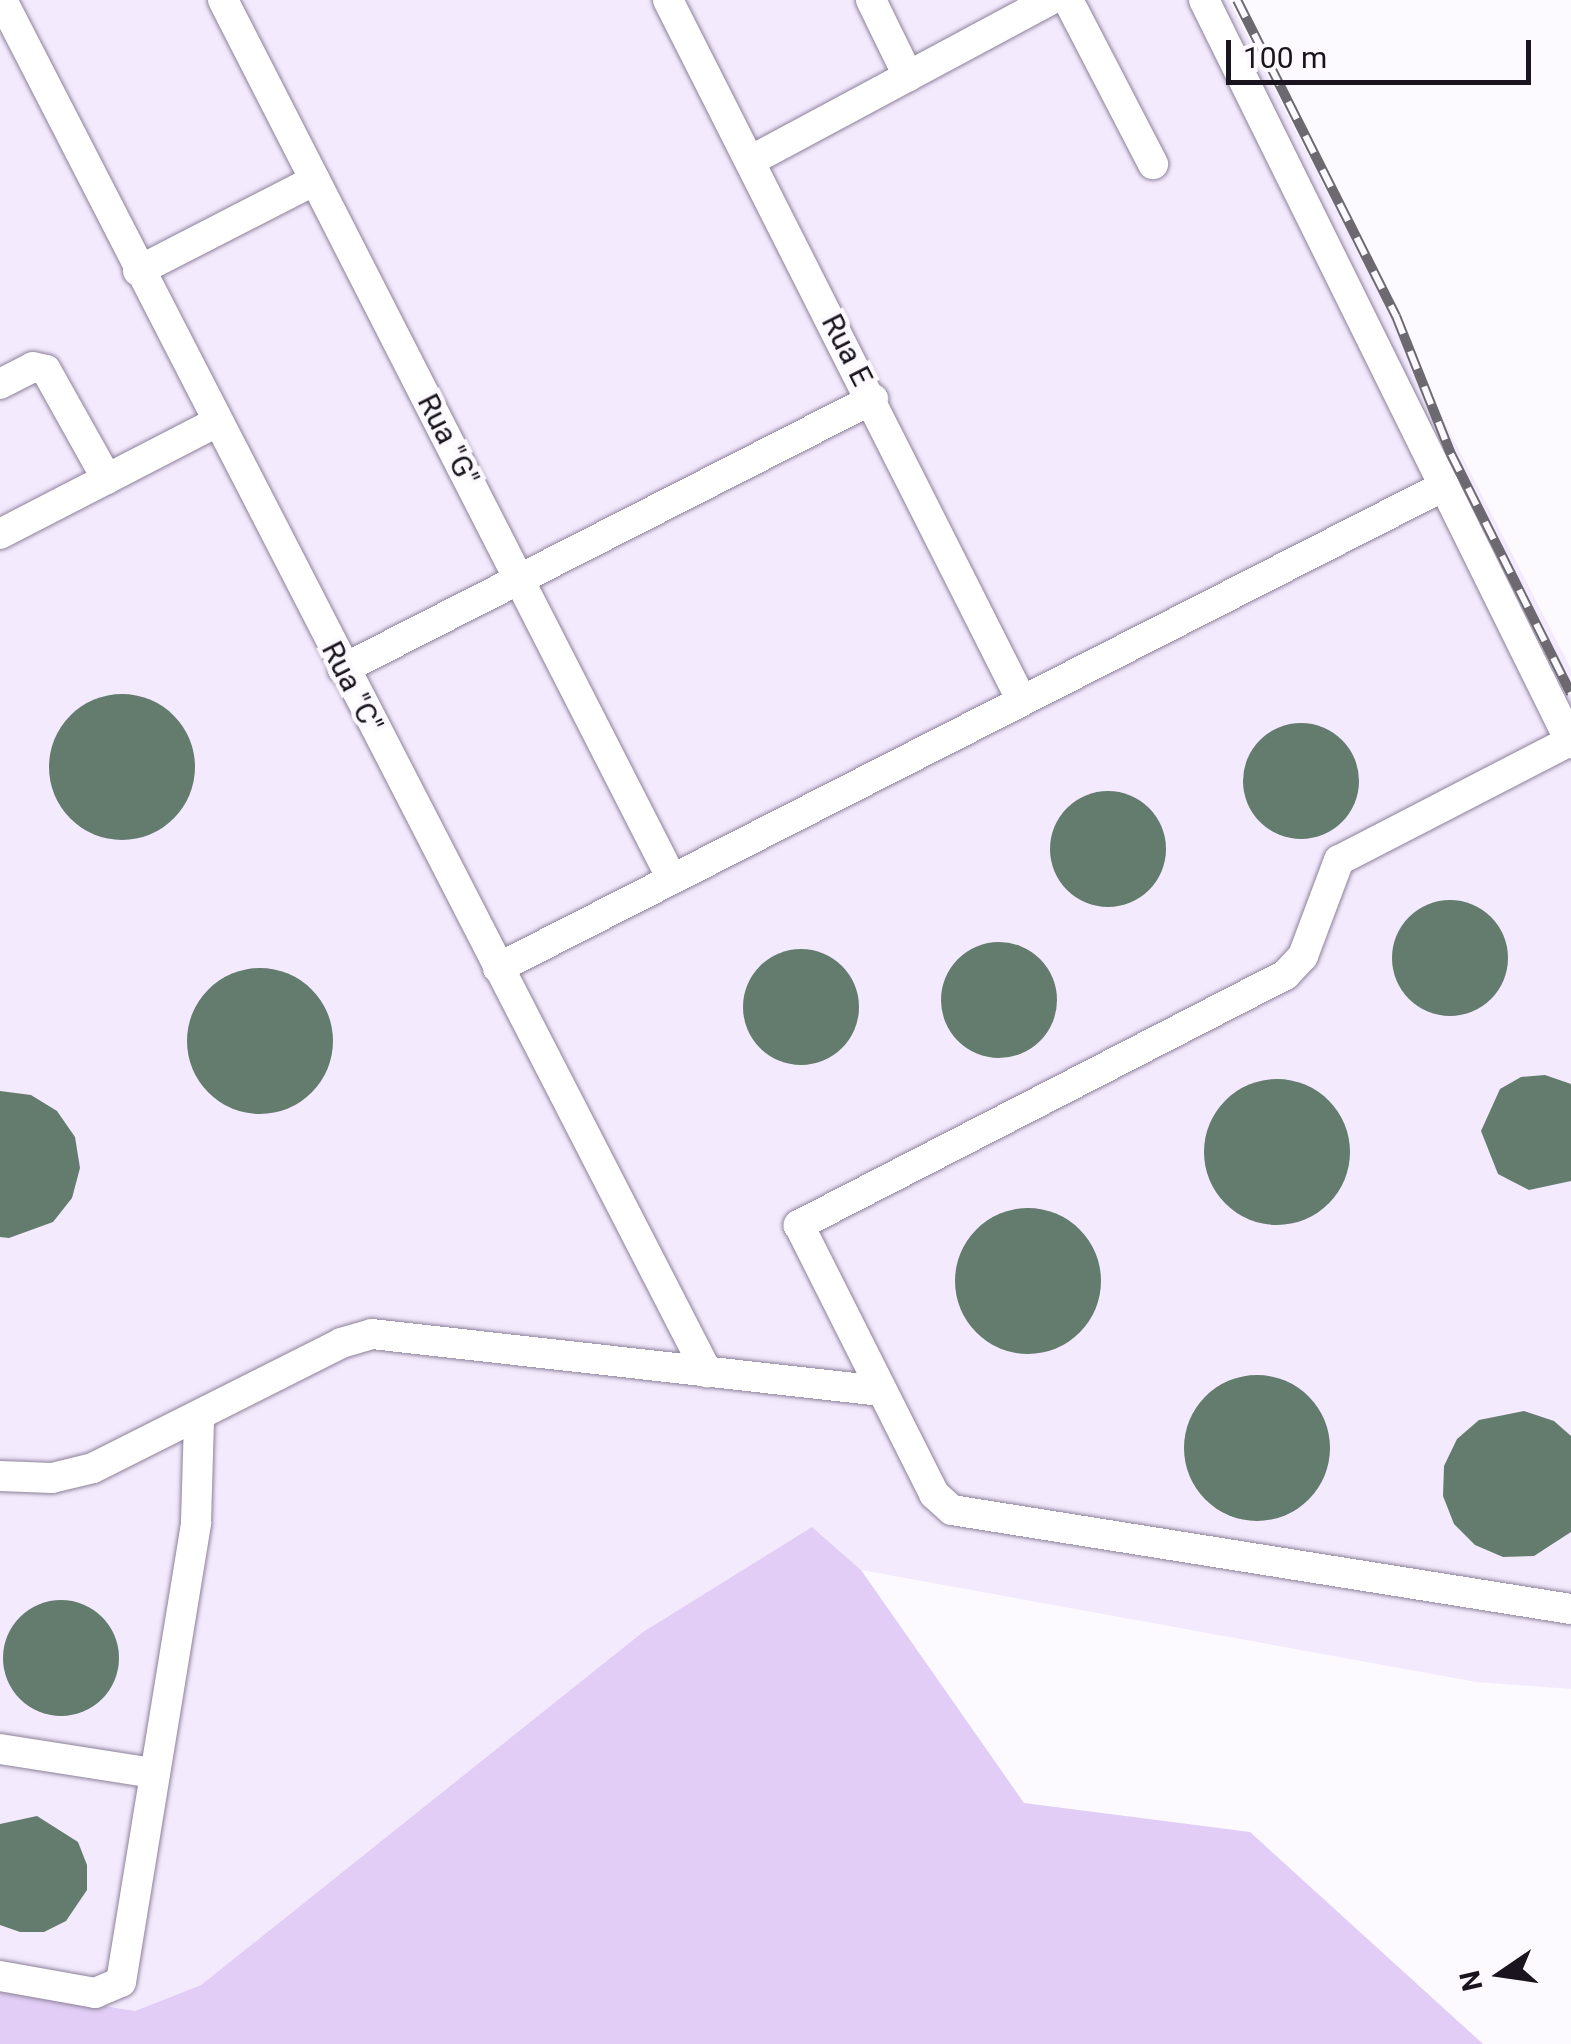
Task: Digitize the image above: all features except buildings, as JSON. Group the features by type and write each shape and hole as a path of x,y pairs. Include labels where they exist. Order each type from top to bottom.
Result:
{"lane":[{"name":"Rua \"C\"","path":"2,0 215,422 707,1372"},
{"name":"Rua \"G\"","path":"223,0 672,879"},
{"name":"Rua E","path":"668,0 873,399 1022,701"},
{"path":"871,0 908,76"},
{"path":"1068,0 1153,164"},
{"path":"1204,0 1570,742 1339,860 1303,956 1285,975 799,1225 934,1494 964,1514 1571,1609"},
{"path":"750,161 1034,4"},
{"path":"138,271 315,180"},
{"path":"0,384 32,367 46,370 107,479"},
{"path":"342,669 873,399"},
{"path":"0,534 215,422"},
{"path":"498,968 1444,486"},
{"path":"0,1476 78,1473 199,1419 342,1342 372,1334 881,1390"},
{"path":"0,1976 95,1993 121,1982 196,1522 199,1419"},
{"path":"0,1749 154,1773"}],"shaded area":[{"path":"0,0 1229,0 1571,669 1571,1689 1476,1682 861,1570 812,1527 643,1632 201,1985 135,2011 0,1989"},
{"path":"812,1527 861,1570 1024,1803 1250,1832 1483,2044 0,2044 0,1989 135,2011 201,1985 643,1632"}],"railway":[{"path":"1237,0 1396,316 1451,454 1571,694"}]}
